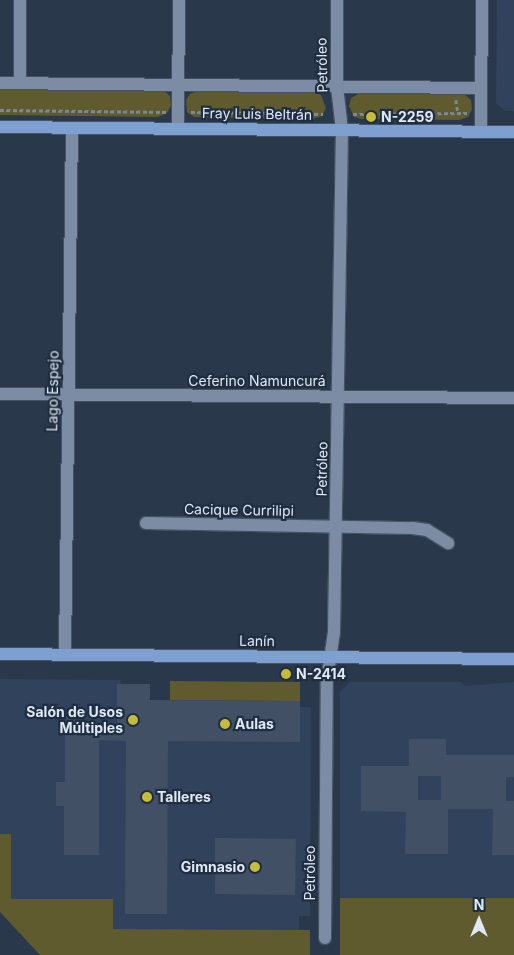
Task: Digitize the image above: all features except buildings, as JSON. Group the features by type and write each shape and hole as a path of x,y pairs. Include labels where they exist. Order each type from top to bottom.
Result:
{"main road":[{"name":"Fray Luis Beltrán","path":"0,127 514,132"},
{"name":"Lanín","path":"0,654 514,659"}],"street":[{"path":"20,0 20,83"},
{"path":"178,128 179,0"},
{"name":"Petróleo","path":"325,938 327,680 334,632 342,130 337,87 337,0"},
{"path":"481,132 482,0"},
{"name":"Fray Luis Beltrán","path":"0,83 481,88"},
{"name":"Lago Espejo","path":"64,654 72,128"},
{"name":"Ceferino Namuncurá","path":"0,394 514,398"},
{"name":"Cacique Currilipi","path":"146,523 420,528 448,543"}],"path":[{"path":"454,93 458,113"},
{"path":"0,110 168,112"},
{"path":"187,112 323,114"},
{"path":"351,114 471,113"}],"shaded area":[{"path":"497,0 514,0 514,111 505,111 496,103"},
{"path":"0,88 163,90 170,96 171,105 167,113 158,117 0,115"},
{"path":"198,91 313,92 321,95 326,108 322,116 313,119 194,117 187,112 186,100 190,94"},
{"path":"362,92 464,94 471,100 472,109 468,117 459,120 362,119 354,117 349,106 351,98"},
{"path":"0,679 120,680 121,684 150,684 150,700 300,701 300,707 311,707 310,916 299,916 299,930 113,929 113,899 10,899 11,834 0,834"},
{"path":"170,681 300,682 300,701 170,700"},
{"path":"350,682 461,682 465,686 514,682 514,898 340,898 340,692"},
{"path":"0,834 11,834 11,899 113,899 113,929 310,930 310,955 40,955 0,912"},
{"path":"340,898 514,898 514,955 340,955"}],"place":[{"name":"N-2259","path":"371,117"},
{"name":"N-2414","path":"286,674"},
{"name":"Salón de Usos Múltiples","path":"133,720"},
{"name":"Aulas","path":"225,724"},
{"name":"Talleres","path":"147,797"},
{"name":"Gimnasio","path":"255,867"}]}
